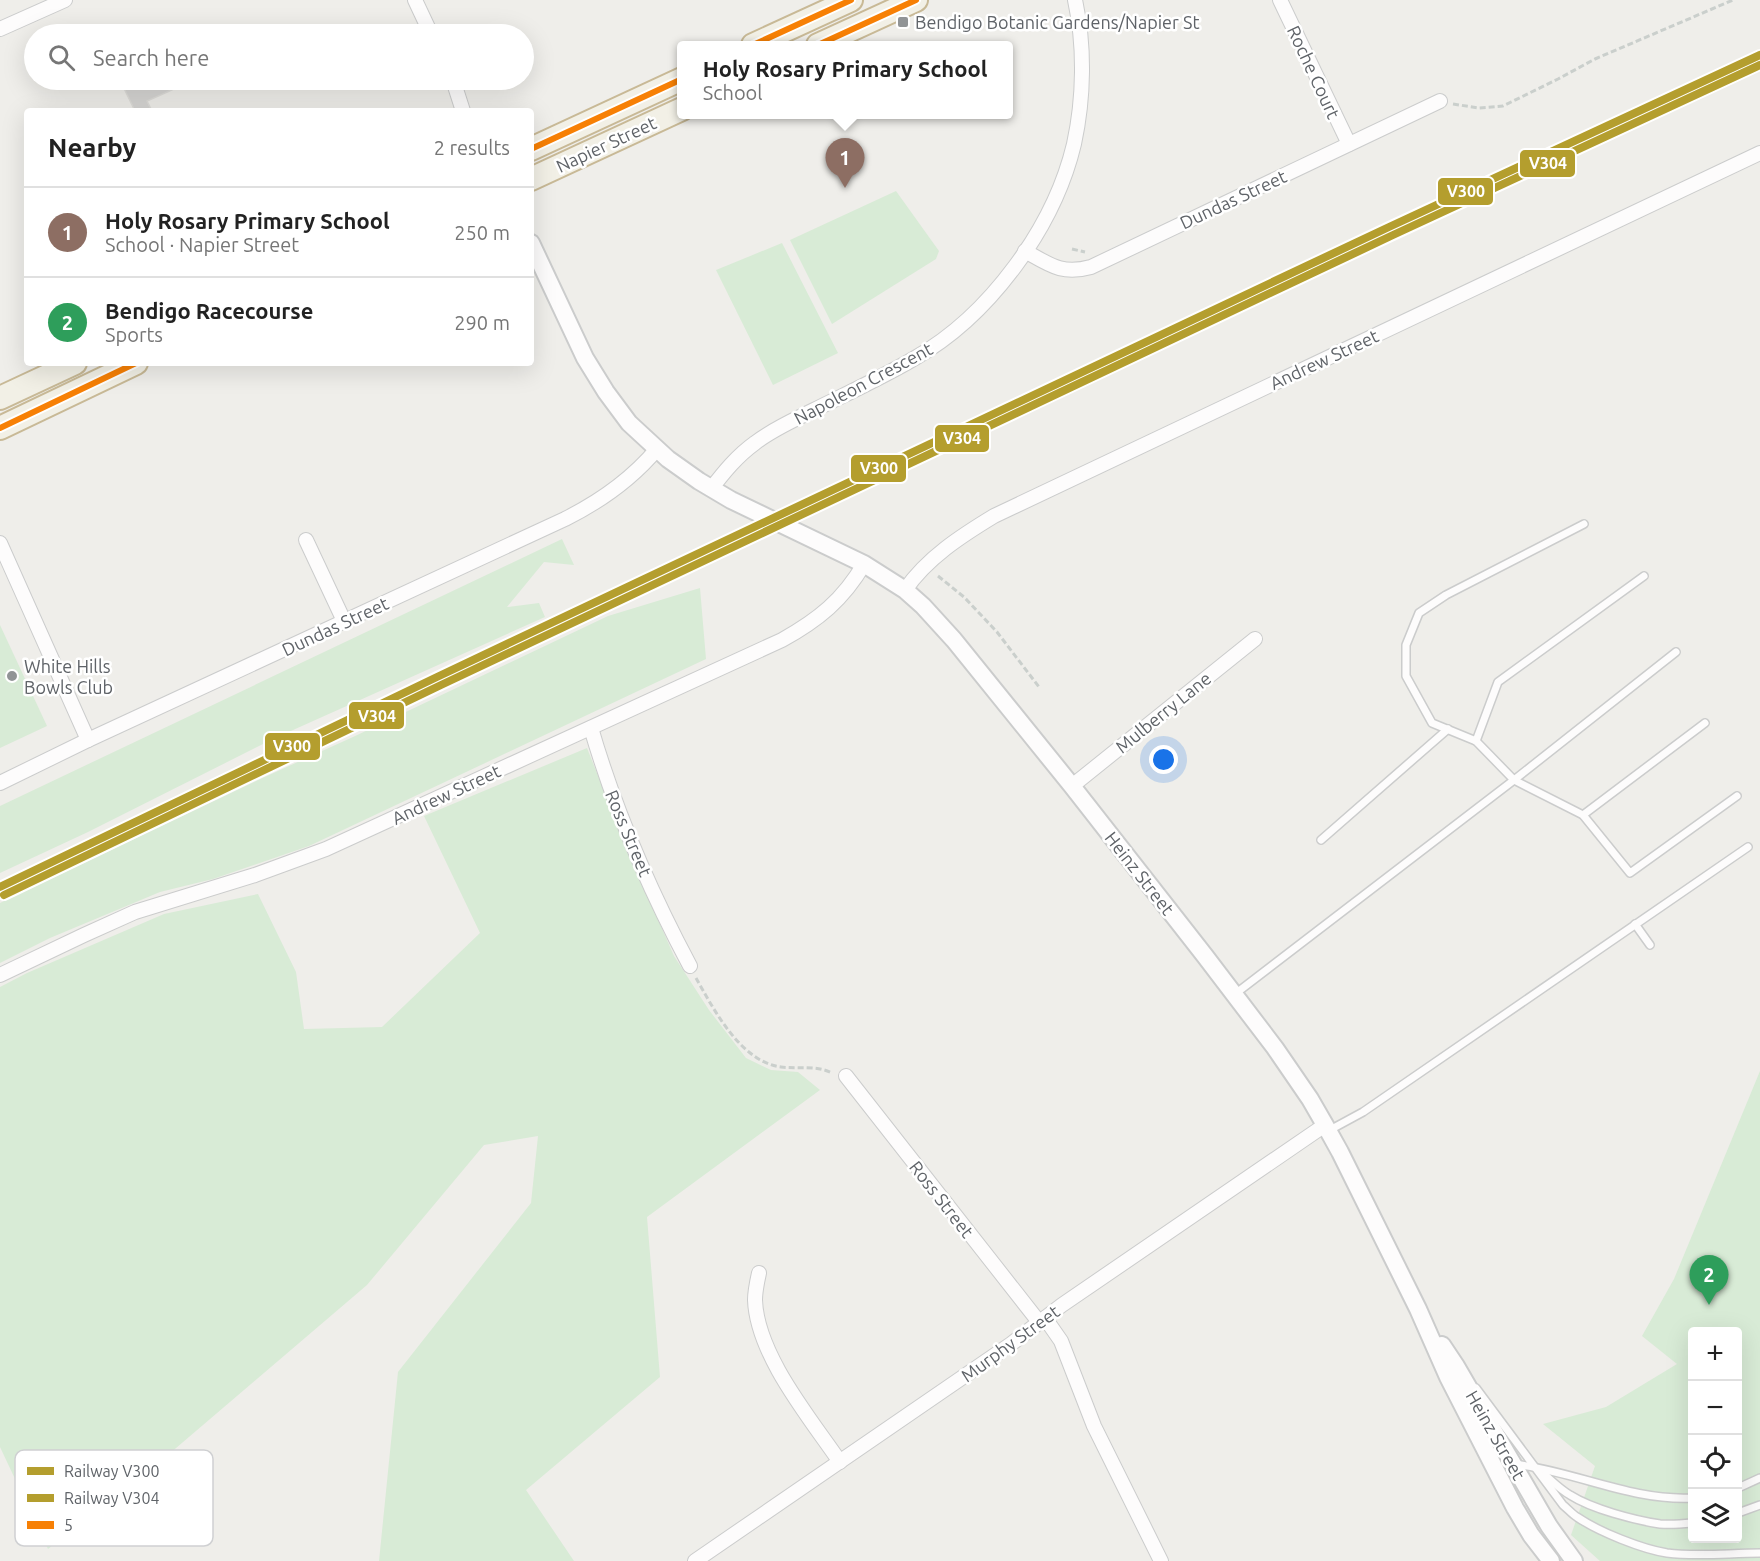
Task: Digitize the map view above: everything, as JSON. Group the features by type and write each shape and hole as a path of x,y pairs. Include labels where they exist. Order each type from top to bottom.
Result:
{"highway":[{"path":"762,41 851,0"},
{"path":"827,41 916,0"},
{"name":"Napier Street","path":"534,148 677,81"},
{"name":"Napier Street","path":"534,177 677,111"},
{"path":"0,398 69,366"},
{"path":"0,428 130,366"}],"street":[{"path":"0,29 65,0"},
{"path":"415,0 427,24"},
{"name":"Napoleon Crescent","path":"711,489 734,461 767,434 899,368 938,343 982,305 1002,283 1025,251 1049,210 1063,180 1074,145 1082,68 1081,33 1075,0"},
{"name":"Roche Court","path":"1280,0 1349,144"},
{"path":"456,90 462,108"},
{"path":"459,90 471,108"},
{"name":"Dundas Street","path":"1025,251 1064,270 1077,271 1091,267 1440,101"},
{"name":"Andrew Street","path":"905,590 913,578 938,554 971,530 1011,507 1760,153"},
{"name":"Heinz Street","path":"534,249 575,338 595,375 629,423 685,472 711,489 864,564 905,590 923,606 954,640 1072,786 1235,995 1294,1075 1326,1128 1418,1309 1448,1377 1492,1464 1531,1535 1551,1561"},
{"name":"Dundas Street","path":"0,783 592,506 629,479 657,449"},
{"path":"306,540 344,621"},
{"path":"0,543 88,740"},
{"name":"Andrew Street","path":"0,975 135,912 255,875 326,849 800,630 840,598 864,564"},
{"name":"Mulberry Lane","path":"1072,786 1255,639"},
{"name":"Ross Street","path":"591,728 614,800 663,914 690,966"},
{"name":"Ross Street","path":"846,1076 1061,1341 1094,1425 1161,1561"},
{"name":"Murphy Street","path":"695,1561 1042,1320 1326,1128"},
{"path":"759,1273 755,1301 771,1357 791,1391 840,1462"},
{"name":"Heinz Street","path":"1418,1309 1456,1366 1549,1526 1574,1561"},
{"path":"1492,1464 1512,1464"}],"lane":[{"path":"1584,524 1446,595 1419,613 1406,645 1406,676 1432,723 1476,741 1514,780 1583,815 1630,873 1737,796"},
{"path":"1476,741 1498,682 1644,576"},
{"path":"1235,995 1676,652"},
{"path":"1583,815 1705,723"},
{"path":"1321,840 1448,729"},
{"path":"1326,1128 1364,1112 1748,846"},
{"path":"1635,924 1650,945"},
{"path":"1456,1366 1483,1395 1563,1505 1577,1517 1623,1539 1668,1553 1760,1554"},
{"path":"1512,1464 1536,1467 1625,1491 1688,1498"},
{"path":"1536,1467 1569,1495 1582,1502 1660,1524 1688,1522"},
{"path":"1742,1486 1760,1478"},
{"path":"1742,1511 1760,1505"}],"path":[{"path":"1440,101 1479,108 1503,106 1558,80 1595,59 1732,0"},
{"path":"932,572 964,597 984,618 1039,687"},
{"path":"690,966 704,992 746,1051 770,1065 820,1069 846,1076"}],"green space":[{"path":"896,191 939,251 936,259 832,324 790,240"},
{"path":"782,243 838,353 773,385 716,270"},
{"path":"562,539 574,565 544,562 507,607 539,603 545,617 273,739 88,832 0,873 0,806"},
{"path":"700,588 706,659 309,846 213,879 160,892 50,938 0,963 0,903 608,616"},
{"name":"White Hills Bowls Club","path":"0,625 47,726 0,748"},
{"path":"587,748 628,851 674,956 709,1010 746,1058 771,1070 798,1072 820,1090 647,1217 660,1377 526,1490 574,1561 379,1561 398,1372 531,1203 538,1136 484,1145 367,1285 174,1450 15,1450 15,1479 0,1447 0,987 27,973 164,914 258,894 296,972 304,1029 382,1027 480,933 424,816"},
{"path":"1760,1071 1760,1561 1600,1561 1571,1535 1595,1466 1543,1424 1606,1407 1677,1364 1642,1336 1674,1279"}],"building":[{"path":"125,90 172,90 147,101 150,108 134,108"}],"rail line":[{"name":"V300","path":"0,887 437,677 1389,227 1760,55"},
{"name":"V304","path":"4,895 441,685 1393,235 1760,65"}],"transit line":[{"name":"5","path":"762,41 851,0"},
{"name":"5","path":"827,41 916,0"},
{"name":"5","path":"534,148 677,81"},
{"name":"5","path":"0,428 130,366"}],"place":[{"name":"Bendigo Botanic Gardens/Napier St","path":"903,22"},
{"name":"Holy Rosary Primary School","path":"845,188"},
{"name":"White Hills Bowls Club","path":"12,676"},
{"name":"Bendigo Racecourse","path":"1709,1305"}]}
